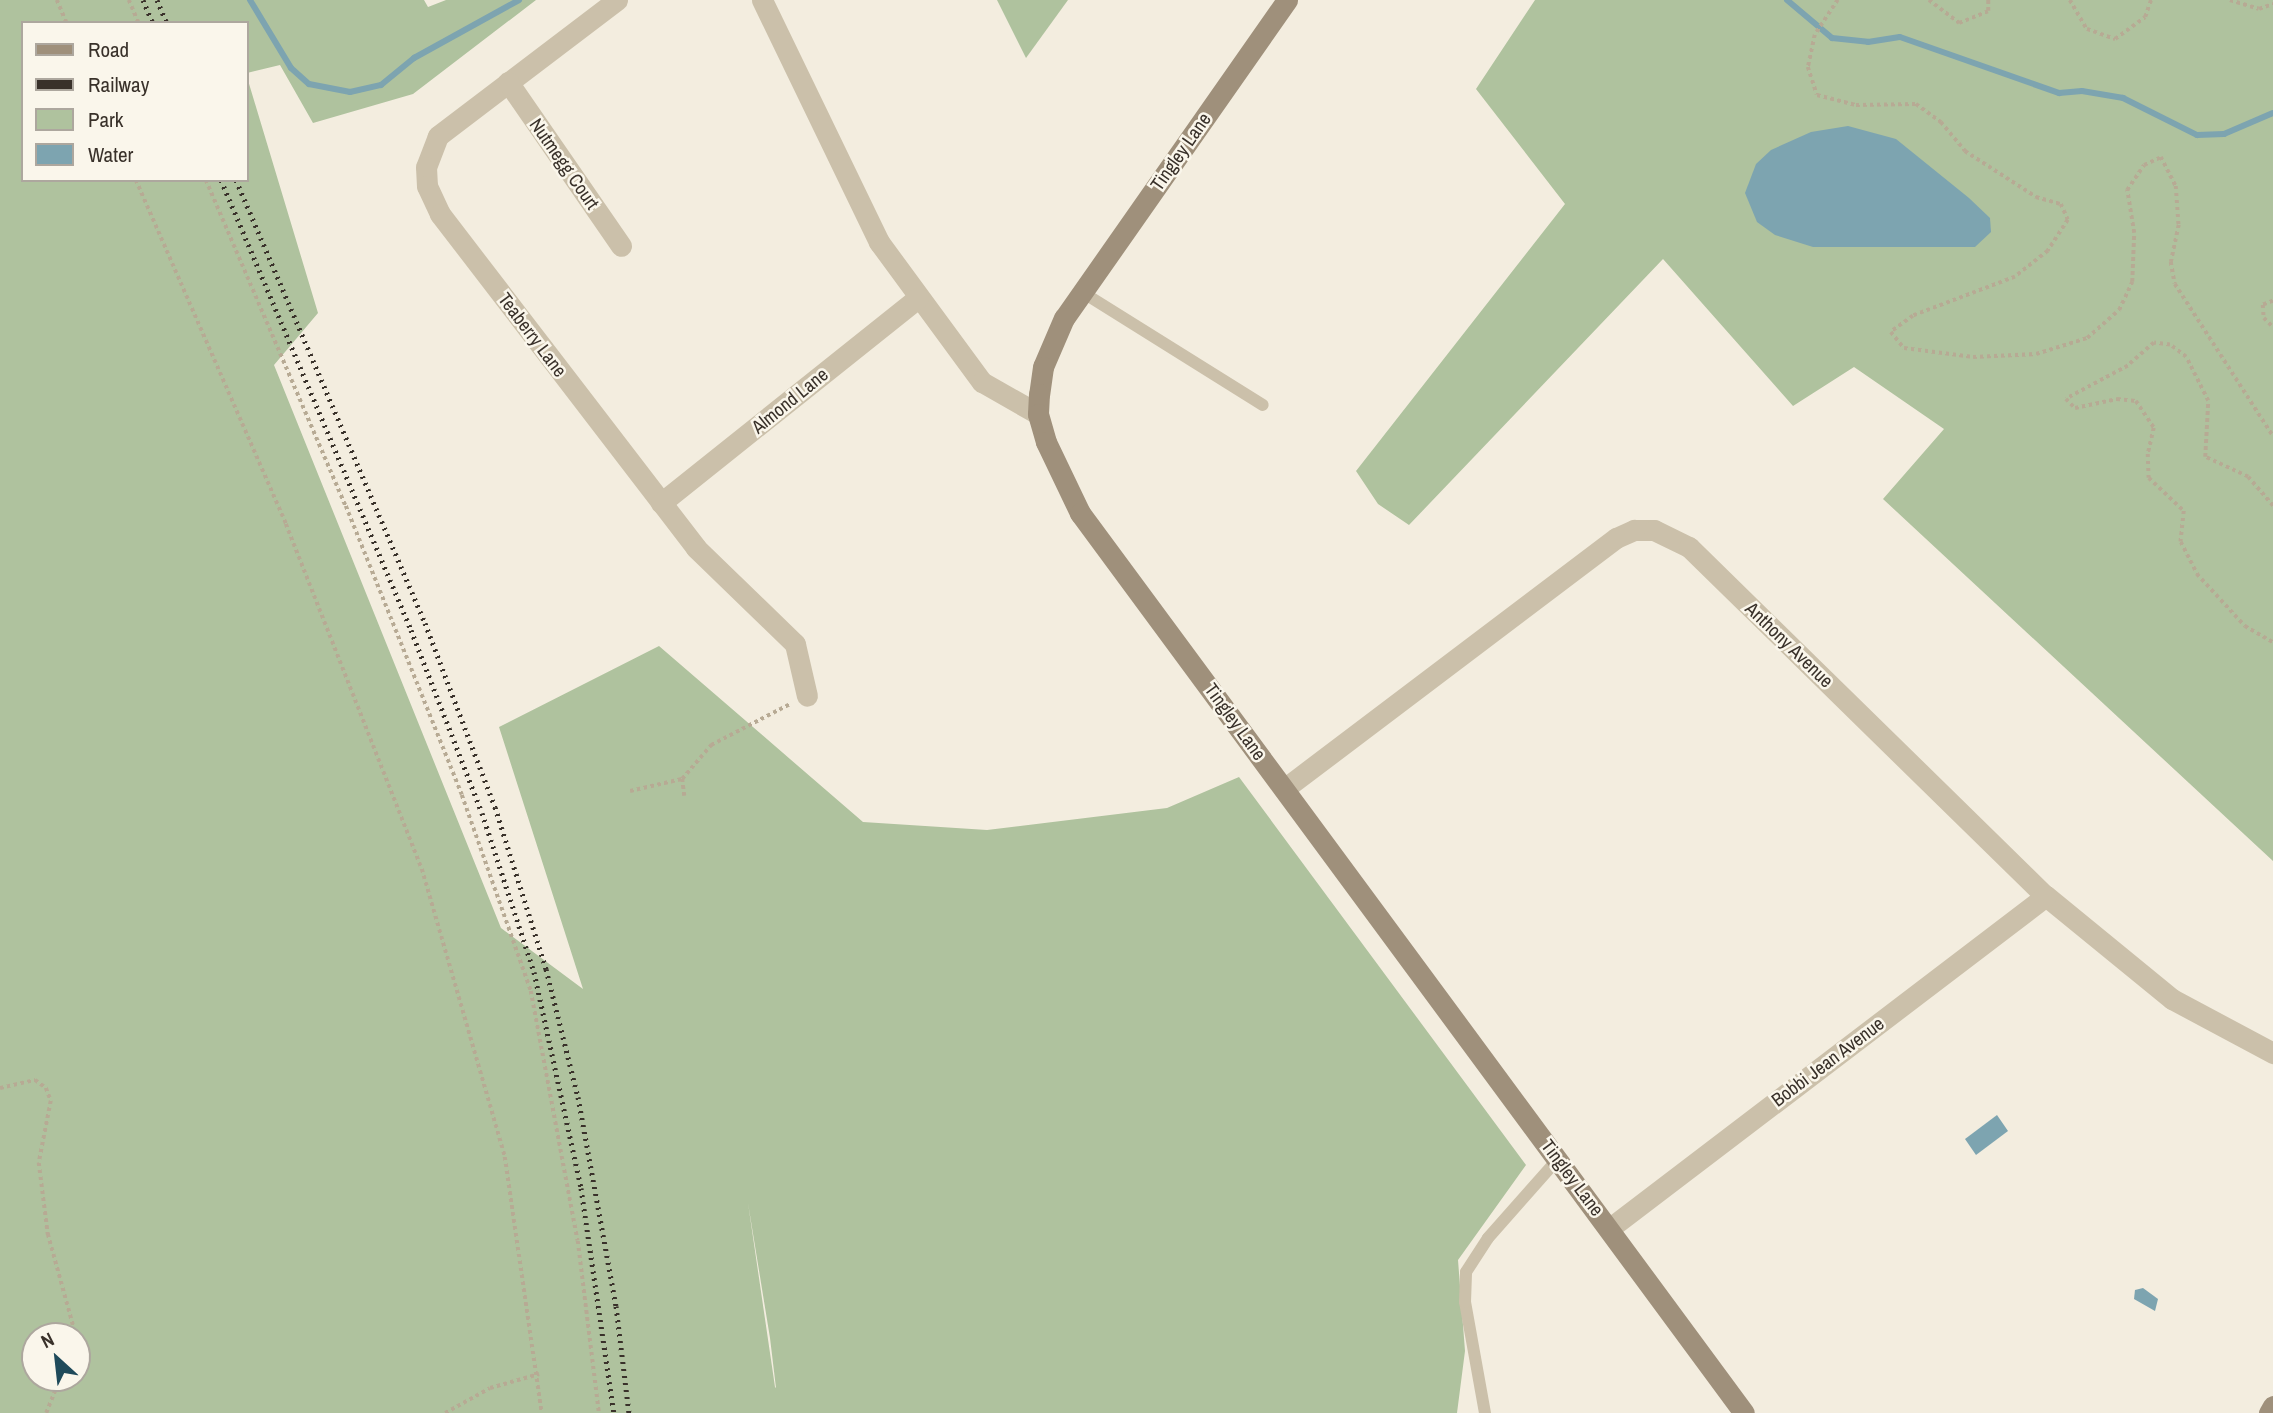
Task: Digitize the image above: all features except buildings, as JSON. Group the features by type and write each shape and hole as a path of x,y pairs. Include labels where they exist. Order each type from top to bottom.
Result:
{"street":[{"path":"762,0 879,242 982,382 1038,414"},
{"name":"Tingley Lane","path":"1287,0 1064,318 1043,367 1038,414 1057,471 1080,513 1744,1413"},
{"name":"Teaberry Lane","path":"606,3 438,136 426,167 430,199 696,548 795,644 807,696"},
{"name":"Nutmegg Court","path":"508,82 621,246"},
{"name":"Almond Lane","path":"661,503 918,298"},
{"name":"Anthony Avenue","path":"1284,789 1616,538 1634,530 1654,530 1689,547 2046,895 2172,999 2273,1053"},
{"name":"Bobbi Jean Avenue","path":"1610,1228 2046,895"},
{"path":"2269,1413 2273,1406"}],"lane":[{"path":"1082,292 1263,405"},
{"path":"1485,1413 1465,1302 1466,1272 1488,1238 1557,1160"}],"path":[{"path":"57,0 66,21"},
{"path":"129,0 138,21"},
{"path":"1838,0 1815,36 1808,67 1816,95 1856,105 1916,104 1941,122 1965,151 2036,197 2062,204 2068,220 2048,251 2015,277 1913,316 1891,332 1904,348 1973,357 2036,354 2087,338 2119,310 2132,282 2134,233 2127,190 2144,165 2161,157 2176,186 2179,225 2171,262 2175,284 2273,436"},
{"path":"1929,0 1959,23 1988,11 1988,0"},
{"path":"2070,0 2087,29 2115,39 2145,17 2151,0"},
{"path":"2230,0 2259,9 2273,4"},
{"path":"137,182 286,524 422,869 505,1157 539,1374 542,1413"},
{"path":"207,182 346,506 452,769 531,991 578,1241 599,1413"},
{"path":"2273,301 2263,305 2264,318 2273,327"},
{"path":"2273,506 2248,477 2205,457 2208,401 2186,357 2170,345 2154,343 2128,366 2066,399 2076,408 2117,399 2136,401 2154,428 2148,454 2149,478 2184,511 2181,542 2197,574 2245,626 2273,642"},
{"path":"630,791 682,779 701,755 730,733 807,696"},
{"path":"682,779 684,796"},
{"path":"0,1088 35,1080 46,1088 51,1101 39,1163 48,1234 72,1322"},
{"path":"445,1413 490,1388 539,1374"},
{"path":"46,1413 54,1392"}],"green space":[{"path":"0,0 424,0 428,7 446,0 536,0 413,94 313,123 280,65 248,73 248,21 21,21 21,182 248,182 248,80 318,313 274,365 501,928 583,989 499,727 659,646 863,822 987,830 1167,808 1239,777 1526,1165 1458,1260 1465,1351 1457,1413 0,1413","holes":["748,1203 770,1338 775,1387"]},
{"path":"997,0 1068,0 1026,58"},
{"path":"1535,0 2273,0 2273,861 1883,499 1944,429 1854,367 1793,406 1663,259 1409,525 1378,504 1356,471 1565,204 1476,89"}],"water":[{"path":"1848,126 1896,139 1990,218 1991,232 1975,247 1813,247 1775,235 1757,222 1745,193 1756,164 1771,150 1811,132"},
{"path":"1997,1115 2008,1131 1976,1155 1965,1139"},
{"path":"2143,1288 2158,1299 2155,1311 2134,1299 2135,1290"}],"waterway":[{"path":"250,0 291,68 309,84 350,92 381,85 414,58 519,0"},
{"path":"1787,0 1832,38 1868,42 1900,37 2059,93 2082,91 2123,98 2197,135 2224,134 2273,113"}],"railway":[{"path":"143,0 152,21"},
{"path":"157,0 166,21"},
{"path":"222,182 411,630 482,813 534,972 581,1188 614,1413"},
{"path":"237,182 425,623 495,807 546,969 578,1097 616,1306 629,1413"}]}
